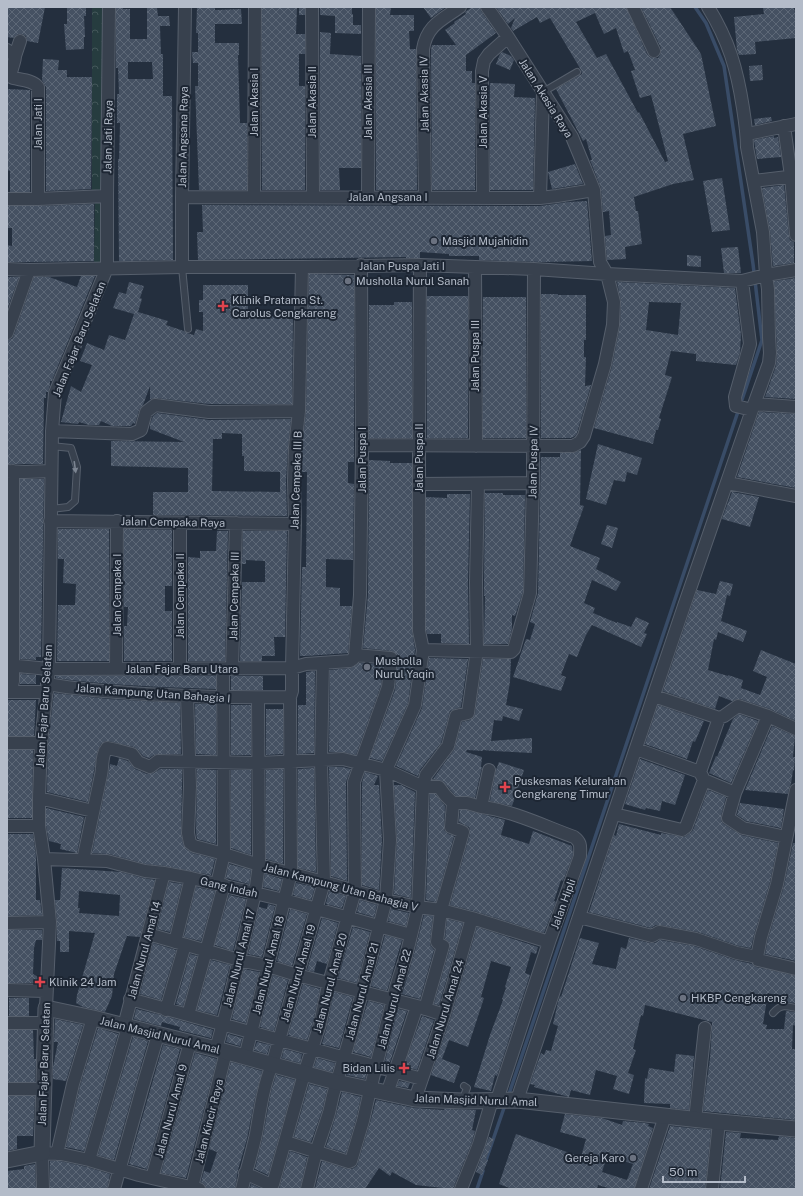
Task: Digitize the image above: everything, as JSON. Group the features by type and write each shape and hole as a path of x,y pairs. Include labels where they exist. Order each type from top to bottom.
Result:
{"street":[{"name":"Jalan Jati Raya","path":"108,268 107,196 109,7"},
{"name":"Jalan Angsana Raya","path":"182,267 185,7"},
{"name":"Jalan Akasia I","path":"254,197 255,7"},
{"name":"Jalan Akasia II","path":"312,7 313,197"},
{"name":"Jalan Akasia III","path":"368,197 369,7"},
{"name":"Jalan Akasia IV","path":"425,198 423,49 425,39 432,26 460,7"},
{"name":"Jalan Akasia Raya","path":"487,7 572,137 594,190 600,262 607,274 614,302 612,325 605,364 584,436 580,442 573,446 533,446"},
{"path":"633,7 654,51"},
{"path":"516,1100 727,483 748,408 769,363 768,289 764,275 762,232 748,147 748,134 739,79 731,52 717,21 708,7"},
{"name":"Jalan Akasia V","path":"483,198 482,71 484,61 489,54 508,37"},
{"name":"Jalan Jati I","path":"20,41 11,53 15,60 9,81 33,82 38,87 38,199"},
{"path":"540,198 543,92"},
{"path":"748,134 796,124"},
{"path":"784,126 794,176 796,235"},
{"path":"754,182 794,176"},
{"name":"Jalan Angsana I","path":"182,197 540,198 594,190"},
{"path":"7,199 107,196"},
{"name":"Jalan Puspa I","path":"355,655 360,595 362,445 361,265"},
{"name":"Jalan Puspa Jati I","path":"7,269 29,270 420,265 534,269 745,280 764,275 796,270"},
{"name":"Jalan Puspa II","path":"386,770 415,706 423,650 419,631 418,445 420,265"},
{"name":"Jalan Cempaka III B","path":"289,762 290,698 292,691 295,524 294,481 295,448 299,411 302,267"},
{"name":"Jalan Puspa III","path":"475,267 476,446"},
{"name":"Jalan Fajar Baru Selatan","path":"49,1153 44,1089 46,991 50,922 44,859 39,826 39,798 41,743 49,669 52,431 55,393 108,268"},
{"name":"Jalan Puspa IV","path":"477,650 513,651 530,593 533,483 534,269"},
{"path":"7,333 29,270"},
{"path":"745,280 750,344 735,397 736,406 748,408 796,407"},
{"path":"52,431 132,434 141,430 146,412 155,405 209,412 299,411"},
{"path":"362,445 533,446"},
{"path":"7,691 12,686 13,681 10,665 10,471 51,471"},
{"path":"419,484 533,483"},
{"path":"727,483 796,496"},
{"path":"423,786 426,775 448,746 456,716 468,713 477,650 476,582 478,484"},
{"name":"Jalan Cempaka Raya","path":"50,515 117,521 295,524"},
{"name":"Jalan Cempaka I","path":"116,669 117,521"},
{"name":"Jalan Cempaka II","path":"180,523 180,668"},
{"name":"Jalan Cempaka III","path":"188,1015 206,951 220,885 224,854 223,698 228,669 236,523"},
{"path":"423,650 477,650"},
{"name":"Jalan Fajar Baru Utara","path":"10,665 49,669 180,668 292,671 306,664 350,661 355,655"},
{"name":"Jalan Nurul Amal 20","path":"245,1173 271,1185 273,1184 304,1074 320,1024 327,990 355,891 354,782 388,687 391,658 355,655"},
{"name":"Jalan Nurul Amal 19","path":"242,1189 256,1135 261,1101 267,1076 272,1065 324,882 321,761 323,663"},
{"name":"Jalan Kampung Utan Bahagia I","path":"7,691 47,688 223,698 290,698"},
{"path":"187,696 189,762"},
{"path":"654,696 719,718"},
{"name":"Jalan Nurul Amal 17","path":"221,1051 222,1025 255,893 259,865 258,698"},
{"path":"614,814 682,830 684,829 686,827 719,718 738,706 768,716 796,729"},
{"path":"768,716 735,793 728,818 743,828 786,837"},
{"path":"7,743 41,743"},
{"path":"83,860 102,772 104,752 107,748 132,754 138,762 150,767 156,762 259,763 343,760 386,770 423,786 439,787 453,803 467,803 481,807 489,770"},
{"path":"636,749 702,776 735,793"},
{"name":"Jalan Kampung Utan Bahagia V","path":"189,762 188,834 190,843 194,846 386,900 441,910 472,918 549,942"},
{"name":"Jalan Nurul Amal 18","path":"245,1057 291,873 289,762"},
{"name":"Jalan Nurul Amal 21","path":"307,1189 386,900 390,840 386,770"},
{"name":"Jalan Nurul Amal 22","path":"316,1152 349,1162 351,1161 363,1121 418,907 423,786"},
{"path":"756,958 777,884 796,790"},
{"path":"39,798 93,811"},
{"path":"453,803 451,827 463,832 441,910 437,942 443,946 462,952"},
{"name":"Jalan Hipli","path":"461,1189 496,1100 549,942 580,856 579,841 574,837 518,817 481,807"},
{"path":"7,826 39,826"},
{"name":"Gang Indah","path":"44,859 107,861 145,871 191,878 316,908 412,935"},
{"name":"Jalan Nurul Amal 14","path":"89,1160 126,1027 130,999 164,873"},
{"path":"166,1010 180,944 191,878"},
{"path":"579,917 652,936 658,932 696,939 737,954 796,969"},
{"name":"Jalan Nurul Amal 24","path":"415,1099 444,1015 472,918"},
{"path":"7,923 50,922"},
{"path":"148,934 239,960 268,966 421,1007 444,1015"},
{"path":"387,1093 443,946"},
{"path":"7,990 46,991"},
{"path":"130,999 422,1079"},
{"name":"Jalan Masjid Nurul Amal","path":"46,1008 93,1018 336,1082 415,1099 463,1094 496,1100 516,1100 796,1130"},
{"path":"43,1189 49,1153 93,1018"},
{"path":"7,1023 45,1023"},
{"path":"695,1120 705,1028"},
{"path":"114,1189 158,1035"},
{"name":"Jalan Nurul Amal 9","path":"152,1178 190,1043"},
{"name":"Jalan Kincir Raya","path":"194,1188 221,1051"},
{"path":"7,1089 44,1089"},
{"path":"641,1189 664,1116"},
{"path":"712,1189 719,1122"},
{"path":"286,1142 316,1152"},
{"path":"7,1160 49,1153 89,1160 194,1188"}],"lane":[{"path":"543,92 577,72"},
{"path":"182,267 188,329"},
{"path":"50,515 68,508 74,501 77,467 71,448 51,446"},
{"path":"773,1013 782,1006 796,1008"}],"green space":[{"path":"92,7 108,7 105,195 92,195"},
{"path":"95,199 105,199 105,263 94,263"}],"building":[{"path":"7,7 45,7 38,43 27,41 26,36 22,34 18,34 13,38 7,37"},
{"path":"67,7 86,7 86,16 84,16 84,49 66,50 64,24 67,24"},
{"path":"116,7 130,9 130,39 147,39 147,8 157,8 158,16 169,16 170,26 160,26 161,54 163,54 163,96 172,96 173,260 119,261 118,159 120,123 117,123 117,94 119,94 118,68 116,68","holes":["128,62 152,62 153,79 128,79"]},
{"path":"262,7 297,7 296,34 305,34 305,54 299,54 299,86 305,86 305,190 262,190"},
{"path":"299,7 305,7 305,15 299,15"},
{"path":"320,7 352,7 353,25 361,25 361,34 335,33 335,16 320,15"},
{"path":"376,7 391,7 390,15 414,15 414,31 409,31 410,49 416,49 417,190 376,190"},
{"path":"423,7 446,7 431,18"},
{"path":"472,7 480,7 481,11 496,33 466,55 466,71 472,71 472,83 475,83 475,190 432,190 432,45 456,45 445,30 466,14 465,12"},
{"path":"496,7 626,7 647,54 650,57 658,58 661,48 641,7 670,7 701,54 716,126 683,134 694,180 673,184 634,197 636,211 638,211 642,244 625,247 626,259 607,260 605,236 611,235 609,211 603,212 601,188 590,160 592,160 586,139 583,141 556,89 582,74 581,70 550,18 540,23 537,17 513,31 511,28 515,18 508,24","holes":["595,13 604,34 616,28 624,53 628,51 635,70 631,71 640,98 651,95 668,161 665,162 606,54 597,58 576,22"]},
{"path":"794,7 796,19 796,38 755,42 756,54 739,55 737,50 734,17 764,14 763,8"},
{"path":"197,8 215,8 215,10 241,9 242,24 215,24 215,43 239,43 240,123 247,123 247,190 199,190 195,86 198,86 198,63 193,63 192,52 198,52 198,33 196,33"},
{"path":"320,32 331,33 330,54 361,56 361,168 339,168 340,190 320,190"},
{"path":"502,52 511,56 514,60 510,70 496,64"},
{"path":"43,59 59,60 58,70 67,70 67,77 92,77 91,189 46,191 46,87 42,80"},
{"path":"762,65 763,80 750,81 749,66"},
{"path":"490,83 515,84 514,97 535,98 533,190 490,190"},
{"path":"7,89 30,90 30,192 10,192 10,171 7,170"},
{"path":"771,117 772,121 755,125 754,119"},
{"path":"774,136 774,138 778,137 781,157 757,159 754,140"},
{"path":"575,164 583,184 552,189 548,172"},
{"path":"722,178 730,230 712,232 703,181"},
{"path":"784,185 789,236 790,240 794,242 794,263 773,266 770,231 762,188"},
{"path":"587,201 592,261 545,262 479,260 479,256 449,256 449,254 420,252 420,258 198,260 197,232 203,232 202,205 540,206"},
{"path":"94,204 94,261 7,262 7,245 12,246 12,228 7,228 7,206"},
{"path":"738,247 741,273 724,273 721,248"},
{"path":"687,255 701,256 701,267 687,266"},
{"path":"309,274 354,275 354,462 348,462 348,483 354,484 353,560 326,559 326,587 340,588 340,606 352,606 348,653 300,656 302,567 306,567 307,472 302,472 302,448 306,411"},
{"path":"81,276 95,276 52,381 50,381 48,392 46,392 46,398 44,398 43,464 7,464 7,340 12,339 14,335 34,277 49,277 77,287"},
{"path":"7,277 19,277 7,310"},
{"path":"796,278 796,399 765,397 776,366 777,354 774,281"},
{"path":"129,282 144,286 138,312 168,321 166,325 194,335 196,329 203,331 203,312 199,312 199,300 203,300 203,285 248,285 248,314 293,318 292,404 209,404 156,398 150,399 150,386 143,405 139,410 135,424 133,423 131,426 112,426 101,421 99,425 89,425 79,422 78,424 61,422 71,386 81,392 92,365 80,361 87,343 104,350 109,335 125,340 134,314 113,308 119,292 126,294"},
{"path":"617,282 735,288 741,335 740,353 736,365 696,361 696,354 671,351 665,375 672,377 659,418 661,419 658,430 656,430 653,444 594,428 612,366 620,326 621,302","holes":["649,302 681,303 678,335 646,330"]},
{"path":"541,294 586,295 586,340 584,340 584,357 586,357 585,386 591,385 577,433 571,438 541,438"},
{"path":"427,296 468,296 468,438 427,438"},
{"path":"483,297 526,297 526,438 483,438"},
{"path":"394,302 412,302 412,438 369,438 369,305 394,305"},
{"path":"759,412 796,414 796,488 737,477"},
{"path":"157,413 209,420 291,419 286,481 287,516 153,515 153,492 188,492 188,468 111,466 111,441 184,442 150,429 153,416","holes":["222,433 242,434 244,471 280,472 280,492 212,491 213,439 222,439"]},
{"path":"598,444 642,458 637,475 627,472 625,482 614,480 606,505 586,499"},
{"path":"581,450 580,505 584,506 570,546 600,558 596,569 621,582 616,591 592,580 584,603 595,608 593,613 617,623 631,627 636,617 649,623 644,633 647,634 641,647 592,625 577,657 569,654 561,675 566,677 561,691 513,677 526,639 530,640 535,624 530,622 538,593 541,457 560,457 560,453 573,453"},
{"path":"369,460 390,461 390,463 412,463 412,631 415,650 408,703 382,761 370,758 395,690 398,655 392,651 363,648 368,595"},
{"path":"20,479 44,479 41,657 36,657 36,660 20,659"},
{"path":"732,492 759,497 750,527 722,519"},
{"path":"485,493 525,495 523,592 515,616 512,615 512,629 508,644 484,644"},
{"path":"447,494 470,494 468,582 469,644 441,643 441,634 427,634 426,630 426,497 447,498"},
{"path":"607,525 618,528 612,548 601,544"},
{"path":"58,529 109,529 109,661 57,661 58,605 75,605 76,584 63,583 64,559 58,559"},
{"path":"124,529 172,530 172,586 165,586 165,611 172,611 172,661 124,661 124,626 127,626 128,607 124,607"},
{"path":"217,531 228,531 225,661 188,661 188,557 200,558 200,551 216,551"},
{"path":"243,531 287,531 285,637 274,637 275,656 262,656 262,661 240,661 242,582 265,582 265,561 246,560 246,564 242,564"},
{"path":"720,581 733,584 730,596 727,595 721,621 747,631 743,642 718,632 716,640 714,639 708,670 743,680 741,688 760,695 767,677 753,671 761,650 796,664 796,721 770,709 740,699 732,701 719,696 715,709 663,691 697,590 716,594"},
{"path":"429,658 468,659 461,707 450,711 441,743 420,770 418,776 396,766 422,708"},
{"path":"483,659 511,659 510,682 506,705 523,709 519,721 503,716 502,721 494,720 491,741 532,738 532,753 467,750 466,752 482,757 482,767 475,798 456,796 443,781 433,779 454,750 462,722 470,720 475,714"},
{"path":"359,663 383,665 381,685 356,755 343,752 329,752 330,670 351,668"},
{"path":"315,671 314,753 298,754 298,705 306,705 306,672"},
{"path":"20,674 36,675 36,684 20,684"},
{"path":"56,676 216,676 216,689 110,684 56,678"},
{"path":"231,676 263,676 263,690 231,690"},
{"path":"54,693 108,699 180,703 181,754 158,754 149,758 143,756 134,747 105,741 101,744 97,752 88,802 47,792 48,744"},
{"path":"7,700 36,700 34,736 7,736"},
{"path":"195,704 216,704 216,755 196,754"},
{"path":"231,705 251,705 251,755 231,755"},
{"path":"658,705 704,721 695,742 693,741 687,759 645,744"},
{"path":"266,709 283,709 283,754 266,755"},
{"path":"739,714 758,721 731,783 709,773 733,719"},
{"path":"772,726 795,736 793,757 795,757 794,771 793,770 788,794 745,790"},
{"path":"7,750 33,750 32,818 7,818"},
{"path":"119,758 128,761 135,769 147,774 154,773 160,769 182,769 181,833 183,844 186,849 192,853 215,859 211,875 146,864 109,854 92,853 110,764 117,766"},
{"path":"640,759 685,775 675,805 662,801 660,811 646,808 645,810 625,804"},
{"name":"Puskesmas Kelurahan Cengkareng Timur","path":"499,762 524,770 512,806 490,801"},
{"path":"329,767 351,769 346,782 347,881 331,876"},
{"path":"314,768 316,872 298,868 298,769"},
{"path":"197,769 216,770 216,844 197,839"},
{"path":"283,769 283,864 266,859 266,770"},
{"path":"231,770 251,770 251,855 231,848"},
{"path":"365,772 378,776 374,785 379,785 382,840 379,890 362,885 362,783"},
{"path":"394,785 401,785 415,792 411,898 394,894 397,840"},
{"path":"708,790 726,797 721,816 721,821 724,824 741,835 778,843 770,882 751,948 739,946 698,932 660,925 656,925 651,928 589,912 619,824 661,835 661,833 684,837 693,830"},
{"path":"430,794 435,794 445,806 444,830 448,834 454,836 436,902 426,900"},
{"path":"740,803 784,809 781,828 746,821 737,815"},
{"path":"46,808 84,817 77,853 60,849 61,844 49,841 46,825"},
{"path":"460,810 466,810 505,820 501,835 529,844 533,831 572,846 573,855 563,881 561,880 554,901 556,902 544,933 450,905 470,834 469,827 459,822"},
{"path":"7,834 33,834 36,856 36,900 40,900 42,915 7,916"},
{"path":"793,843 796,843 796,961 765,954 784,886"},
{"path":"229,864 251,870 249,884 226,878"},
{"path":"62,868 121,872 155,880 140,937 127,936 114,974 112,996 105,1012 83,1007 76,1003 95,933 69,931 69,952 60,952 60,941 57,941 55,900 60,900","holes":["79,891 120,895 119,916 79,913"]},
{"path":"265,874 282,879 279,891 263,887"},
{"path":"169,882 182,884 170,932 157,929"},
{"path":"296,883 315,887 311,900 293,895"},
{"path":"196,887 215,891 201,941 184,937"},
{"path":"329,891 346,896 342,908 326,904"},
{"path":"229,895 246,899 233,951 215,945"},
{"path":"360,900 377,905 374,917 357,912"},
{"path":"268,904 275,906 262,957 248,954 259,907 267,909"},
{"path":"290,909 307,914 292,966 277,961"},
{"path":"391,909 409,913 406,926 388,921"},
{"path":"424,915 433,916 430,945 434,950 420,999 402,994"},
{"path":"322,918 338,923 327,964 317,961 314,972 307,970"},
{"path":"447,919 463,923 439,1005 434,1004 450,948 449,942 445,939"},
{"path":"353,927 370,932 357,983 338,978"},
{"path":"477,927 538,947 536,954 531,952 525,973 530,975 497,1076 495,1075 491,1091 474,1087 490,1035 503,1000 502,999 511,967 491,961 481,997 484,998 468,1047 449,1040 442,1059 460,1066 454,1083 431,1075 451,1017"},
{"path":"7,930 42,930 42,940 36,940 34,948 33,974 40,978 40,983 7,983"},
{"path":"385,935 402,940 387,991 371,986"},
{"path":"580,938 599,943 592,964 616,969 621,947 626,949 629,938 650,943 655,943 660,940 694,946 735,960 752,964 756,967 796,976 796,1003 786,1002 786,998 768,993 763,1024 767,1025 766,1029 784,1029 786,1011 796,1012 796,1026 793,1025 792,1049 796,1049 796,1120 703,1111 710,1058 712,1022 645,1005 643,1016 641,1015 633,1049 636,1050 628,1073 634,1075 629,1094 613,1089 617,1076 596,1070 590,1095 571,1090 569,1097 534,1087 535,1085 530,1084 541,1053 544,1055 546,1050 551,1051 558,1026 553,1024 558,1002 560,996 561,997"},
{"path":"153,943 176,950 161,1000 140,994"},
{"path":"190,954 197,956 183,1006 176,1004"},
{"path":"211,960 230,965 217,1015 197,1010"},
{"path":"244,969 259,972 246,1023 232,1019"},
{"path":"273,975 288,980 274,1031 260,1027"},
{"path":"303,984 320,989 313,1022 307,1040 288,1035"},
{"path":"334,992 353,997 339,1048 322,1044"},
{"path":"9,998 29,998 29,1016 9,1016"},
{"path":"368,1001 384,1005 371,1057 353,1052"},
{"path":"136,1009 213,1030 211,1038 179,1030 180,1027 162,1022 161,1026 134,1019"},
{"path":"398,1009 407,1011 390,1062 385,1061"},
{"path":"422,1016 434,1020 417,1070 404,1066"},
{"path":"55,1019 83,1025 66,1081 53,1079 53,1067 58,1042 54,1042"},
{"path":"98,1028 118,1034 84,1151 66,1147 80,1086"},
{"path":"7,1030 33,1030 34,1059 36,1059 35,1082 7,1082"},
{"path":"228,1034 242,1038 240,1046 226,1042"},
{"path":"133,1037 148,1041 114,1160 98,1155"},
{"path":"257,1042 270,1045 267,1054 254,1050"},
{"path":"163,1045 180,1049 147,1169 129,1164"},
{"path":"284,1049 302,1054 300,1063 282,1058"},
{"path":"195,1053 217,1059 186,1178 161,1173"},
{"path":"676,1054 694,1056 689,1110 670,1108 670,1104 644,1103 645,1078 647,1079 649,1068 674,1072"},
{"path":"317,1058 335,1063 332,1072 314,1067"},
{"path":"231,1062 262,1071 247,1139 238,1170 235,1189 206,1189 204,1184 201,1182 204,1171 210,1173 217,1152 209,1149"},
{"path":"349,1067 367,1072 365,1079 347,1075"},
{"path":"276,1075 295,1080 268,1175 255,1169"},
{"path":"399,1081 410,1083 408,1088 397,1086"},
{"path":"309,1084 327,1089 322,1111 311,1142 294,1137"},
{"path":"342,1092 361,1097 346,1153 326,1147"},
{"path":"7,1096 35,1096 33,1136 17,1136 17,1149 7,1151"},
{"path":"376,1100 414,1108 476,1110 472,1130 475,1131 472,1142 453,1189 416,1185 392,1172 390,1176 379,1168 365,1189 315,1189 322,1161 347,1169 352,1169 357,1166"},
{"path":"565,1114 602,1118 622,1125 623,1121 649,1124 648,1126 653,1128 634,1189 611,1189 598,1185 597,1189 512,1189 499,1184 516,1134 581,1157 586,1139 560,1132","holes":["607,1156 633,1164 627,1180 602,1172"]},
{"path":"670,1126 711,1130 705,1189 649,1189"},
{"path":"726,1132 741,1133 740,1138 778,1140 779,1136 796,1138 796,1189 720,1189"},
{"path":"489,1137 494,1139 486,1159 488,1160 482,1175 476,1172"},
{"path":"290,1151 307,1157 300,1189 279,1189"},
{"path":"50,1161 60,1161 110,1174 107,1189 50,1189"},
{"path":"35,1164 36,1189 7,1189 7,1171 24,1169 24,1166"},
{"path":"251,1184 262,1189 250,1189"}],"waterway":[{"path":"508,1097 762,340 753,264 724,66 706,23 695,7"},
{"path":"485,1163 505,1105"},
{"path":"477,1189 483,1171"}],"place":[{"name":"Masjid Mujahidin","path":"434,241"},
{"name":"Musholla Nurul Sanah","path":"348,281"},
{"name":"Klinik Pratama St. Carolus Cengkareng","path":"223,306"},
{"name":"Musholla Nurul Yaqin","path":"367,667"},
{"name":"Puskesmas Kelurahan Cengkareng Timur","path":"505,787"},
{"name":"Klinik 24 Jam","path":"40,982"},
{"name":"HKBP Cengkareng","path":"683,998"},
{"name":"Bidan Lilis","path":"404,1068"},
{"name":"Gereja Karo","path":"633,1158"}]}
